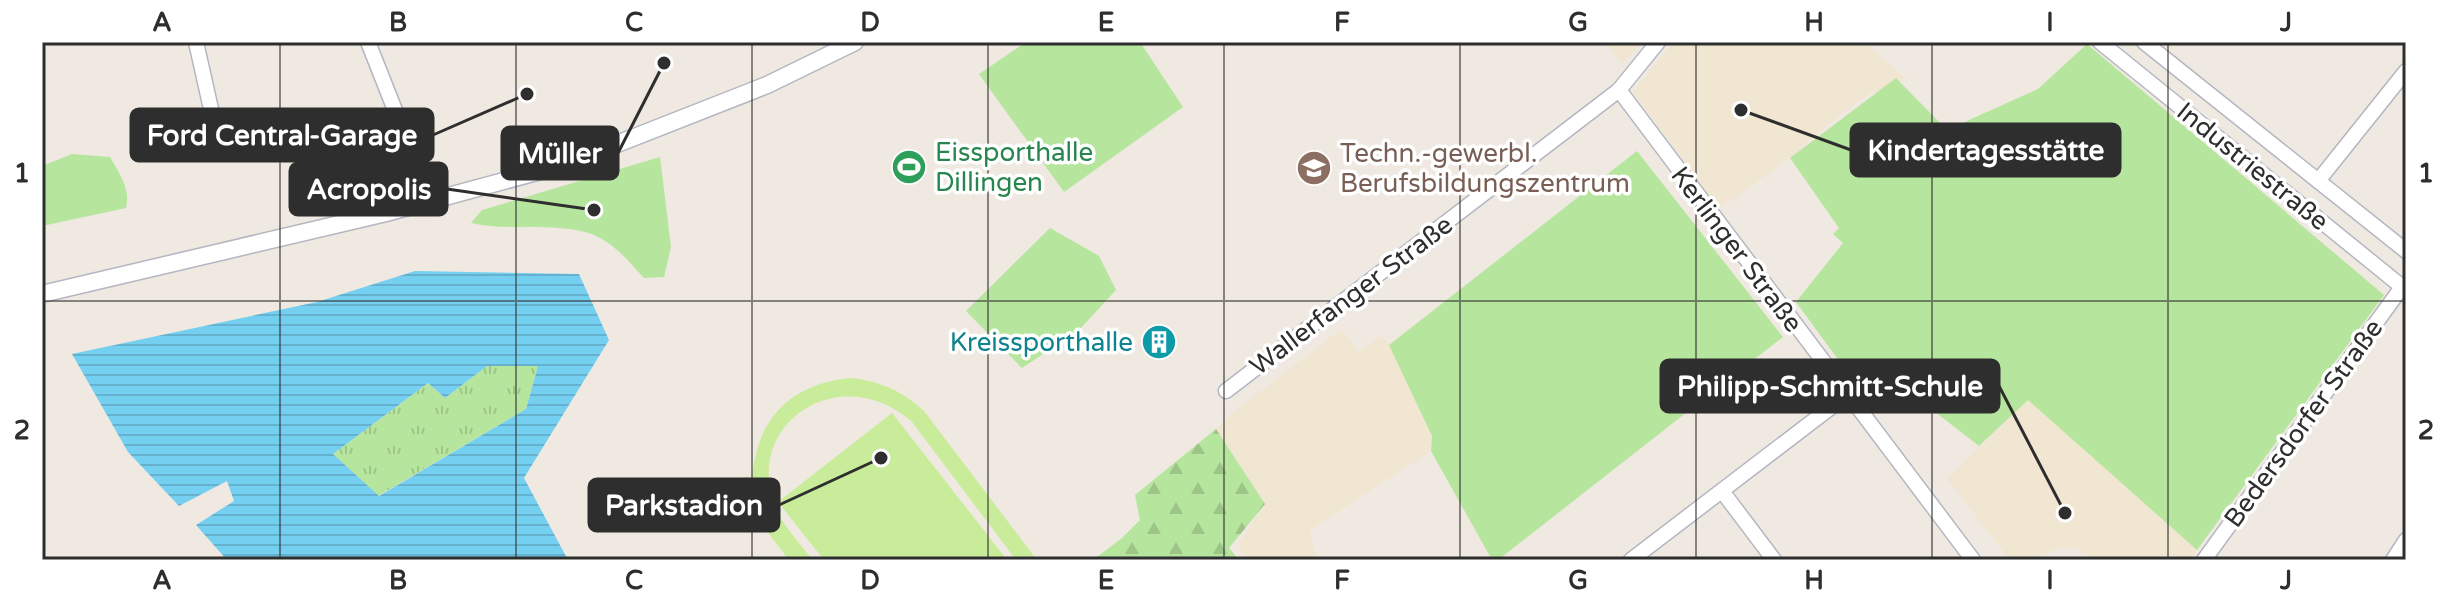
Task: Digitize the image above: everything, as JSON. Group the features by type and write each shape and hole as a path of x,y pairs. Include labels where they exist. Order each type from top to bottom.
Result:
{"street":[{"path":"196,42 213,118"},
{"path":"368,42 431,201"},
{"path":"42,294 431,201 580,159 767,85 855,42"},
{"name":"Wallerfanger Straße","path":"1226,391 1619,90 1658,42"},
{"name":"Industriestraße","path":"2100,42 2404,289"},
{"path":"2150,44 2406,251"},
{"path":"2318,181 2406,71"},
{"name":"Kerlinger Straße","path":"1619,90 1973,560"},
{"name":"Bedersdorfer Straße","path":"2204,560 2404,289"},
{"path":"1631,560 1847,395"},
{"path":"1722,491 1774,560"},
{"path":"2393,560 2406,540"}],"shaded area":[{"path":"1606,42 1642,42 1622,65"},
{"path":"1673,42 1864,42 1906,78 1877,96 1873,91 1790,158 1719,209 1633,92"},
{"path":"1342,329 1359,352 1381,336 1389,345 1433,436 1431,451 1310,530 1316,559 1245,560 1238,545 1265,504 1216,429 1237,409"},
{"path":"2028,399 2197,550 2189,560 2095,560 2073,547 2055,549 2036,560 2010,560 1947,479"}],"green space":[{"path":"1026,42 1140,42 1183,107 1064,192 979,74"},
{"path":"2087,44 2384,295 2197,550 2028,400 1979,446 1868,360 1850,376 1796,302 1843,243 1833,234 1839,228 1790,158 1896,78 1947,130 2038,89"},
{"path":"1637,151 1783,337 1498,560 1492,560 1431,451 1432,436 1389,345"},
{"path":"72,154 110,157 126,188 126,208 42,226 42,166"},
{"path":"660,157 671,247 664,277 644,278 614,247 588,233 573,229 471,223 482,210"},
{"path":"1050,228 1099,256 1116,290 1079,330 1022,368 966,311"},
{"path":"487,366 538,366 526,409 378,496 333,454 428,383 445,398"},
{"path":"852,378 891,388 924,411 1037,560 1016,560 912,422 886,405 860,397 833,398 809,406 789,421 775,442 769,468 772,498 784,523 813,560 789,560 733,487 746,476 752,482 760,440 780,409 811,388"},
{"path":"892,413 1007,560 824,560 778,502"},
{"path":"1216,429 1265,504 1229,548 1239,560 1093,560 1140,520 1135,495"}],"water":[{"path":"415,271 579,274 609,340 524,478 568,560 227,560 196,525 234,501 227,481 179,506 128,452 72,354 317,302","holes":["487,366 538,366 526,409 379,496 333,454 428,383 445,398"]}],"place":[{"name":"Müller","path":"664,63"},
{"name":"Ford Central-Garage","path":"527,94"},
{"name":"Kindertagesstätte","path":"1741,110"},
{"name":"Eissporthalle Dillingen","path":"909,167"},
{"name":"Techn.-gewerbl. Berufsbildungszentrum","path":"1314,168"},
{"name":"Acropolis","path":"594,210"},
{"name":"Kreissporthalle","path":"1159,342"},
{"name":"Parkstadion","path":"881,458"},
{"name":"Philipp-Schmitt-Schule","path":"2065,513"}]}
